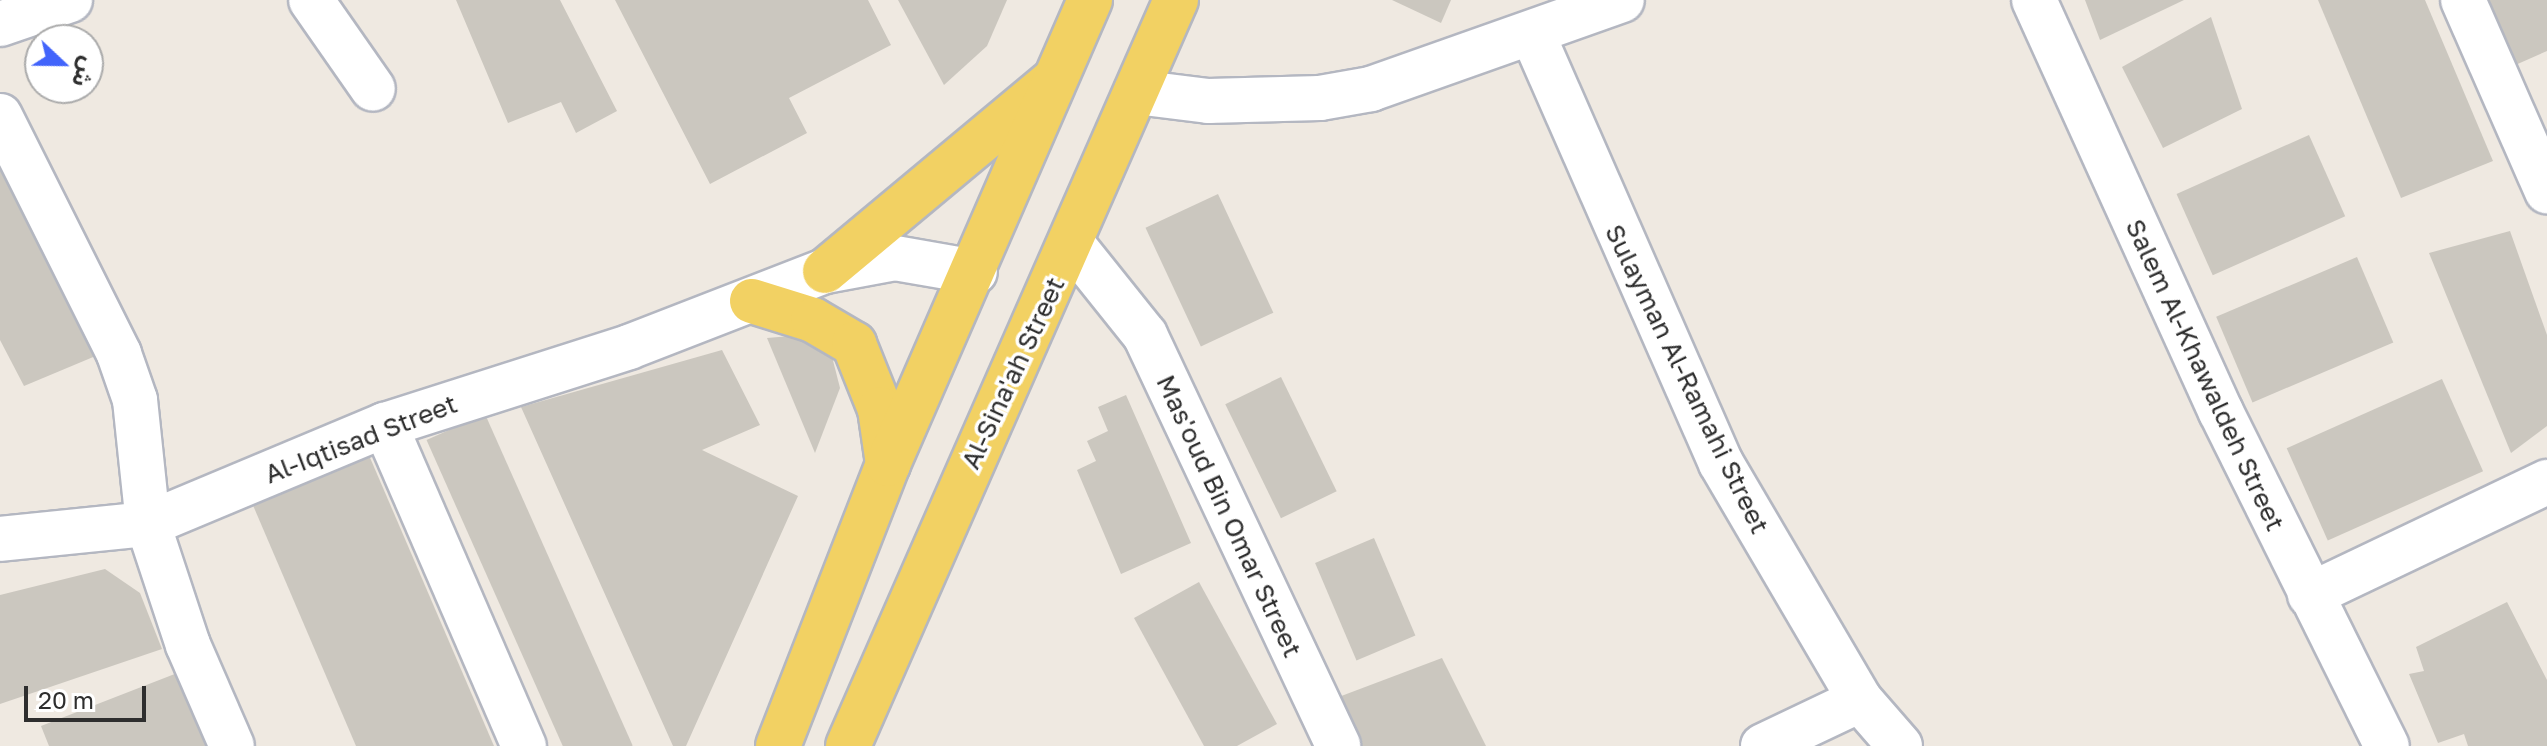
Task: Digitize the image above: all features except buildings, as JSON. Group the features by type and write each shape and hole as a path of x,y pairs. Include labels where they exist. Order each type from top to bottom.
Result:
{"main road":[{"name":"Al-Sina'ah Street","path":"848,746 1064,262 1176,0"},
{"path":"778,746 888,464 1056,79 1083,5"},
{"path":"825,271 1056,79"},
{"path":"734,306 813,320 854,344 880,409 888,464"}],"street":[{"path":"0,24 70,0"},
{"path":"311,0 373,89"},
{"path":"1136,92 1208,101 1320,98 1533,35 1622,0"},
{"name":"Salem Al-Khawaldeh Street","path":"2034,0 2310,595 2387,746"},
{"path":"2463,0 2547,191"},
{"name":"Sulayman Al-Ramahi Street","path":"1533,35 1715,449 1860,700 1900,746"},
{"path":"0,116 119,354 135,400 148,524 188,645 232,746"},
{"name":"Al-Iqtisad Street","path":"0,539 148,524 385,425 734,306 825,271 895,258 968,285"},
{"name":"Mas'oud Bin Omar Street","path":"1064,262 1115,290 1145,335 1338,746"},
{"name":"Al-Iqtisad Street","path":"734,306 878,281 968,285"},
{"path":"385,425 524,746"},
{"path":"2310,595 2547,482"},
{"path":"1763,746 1860,700"}]}
